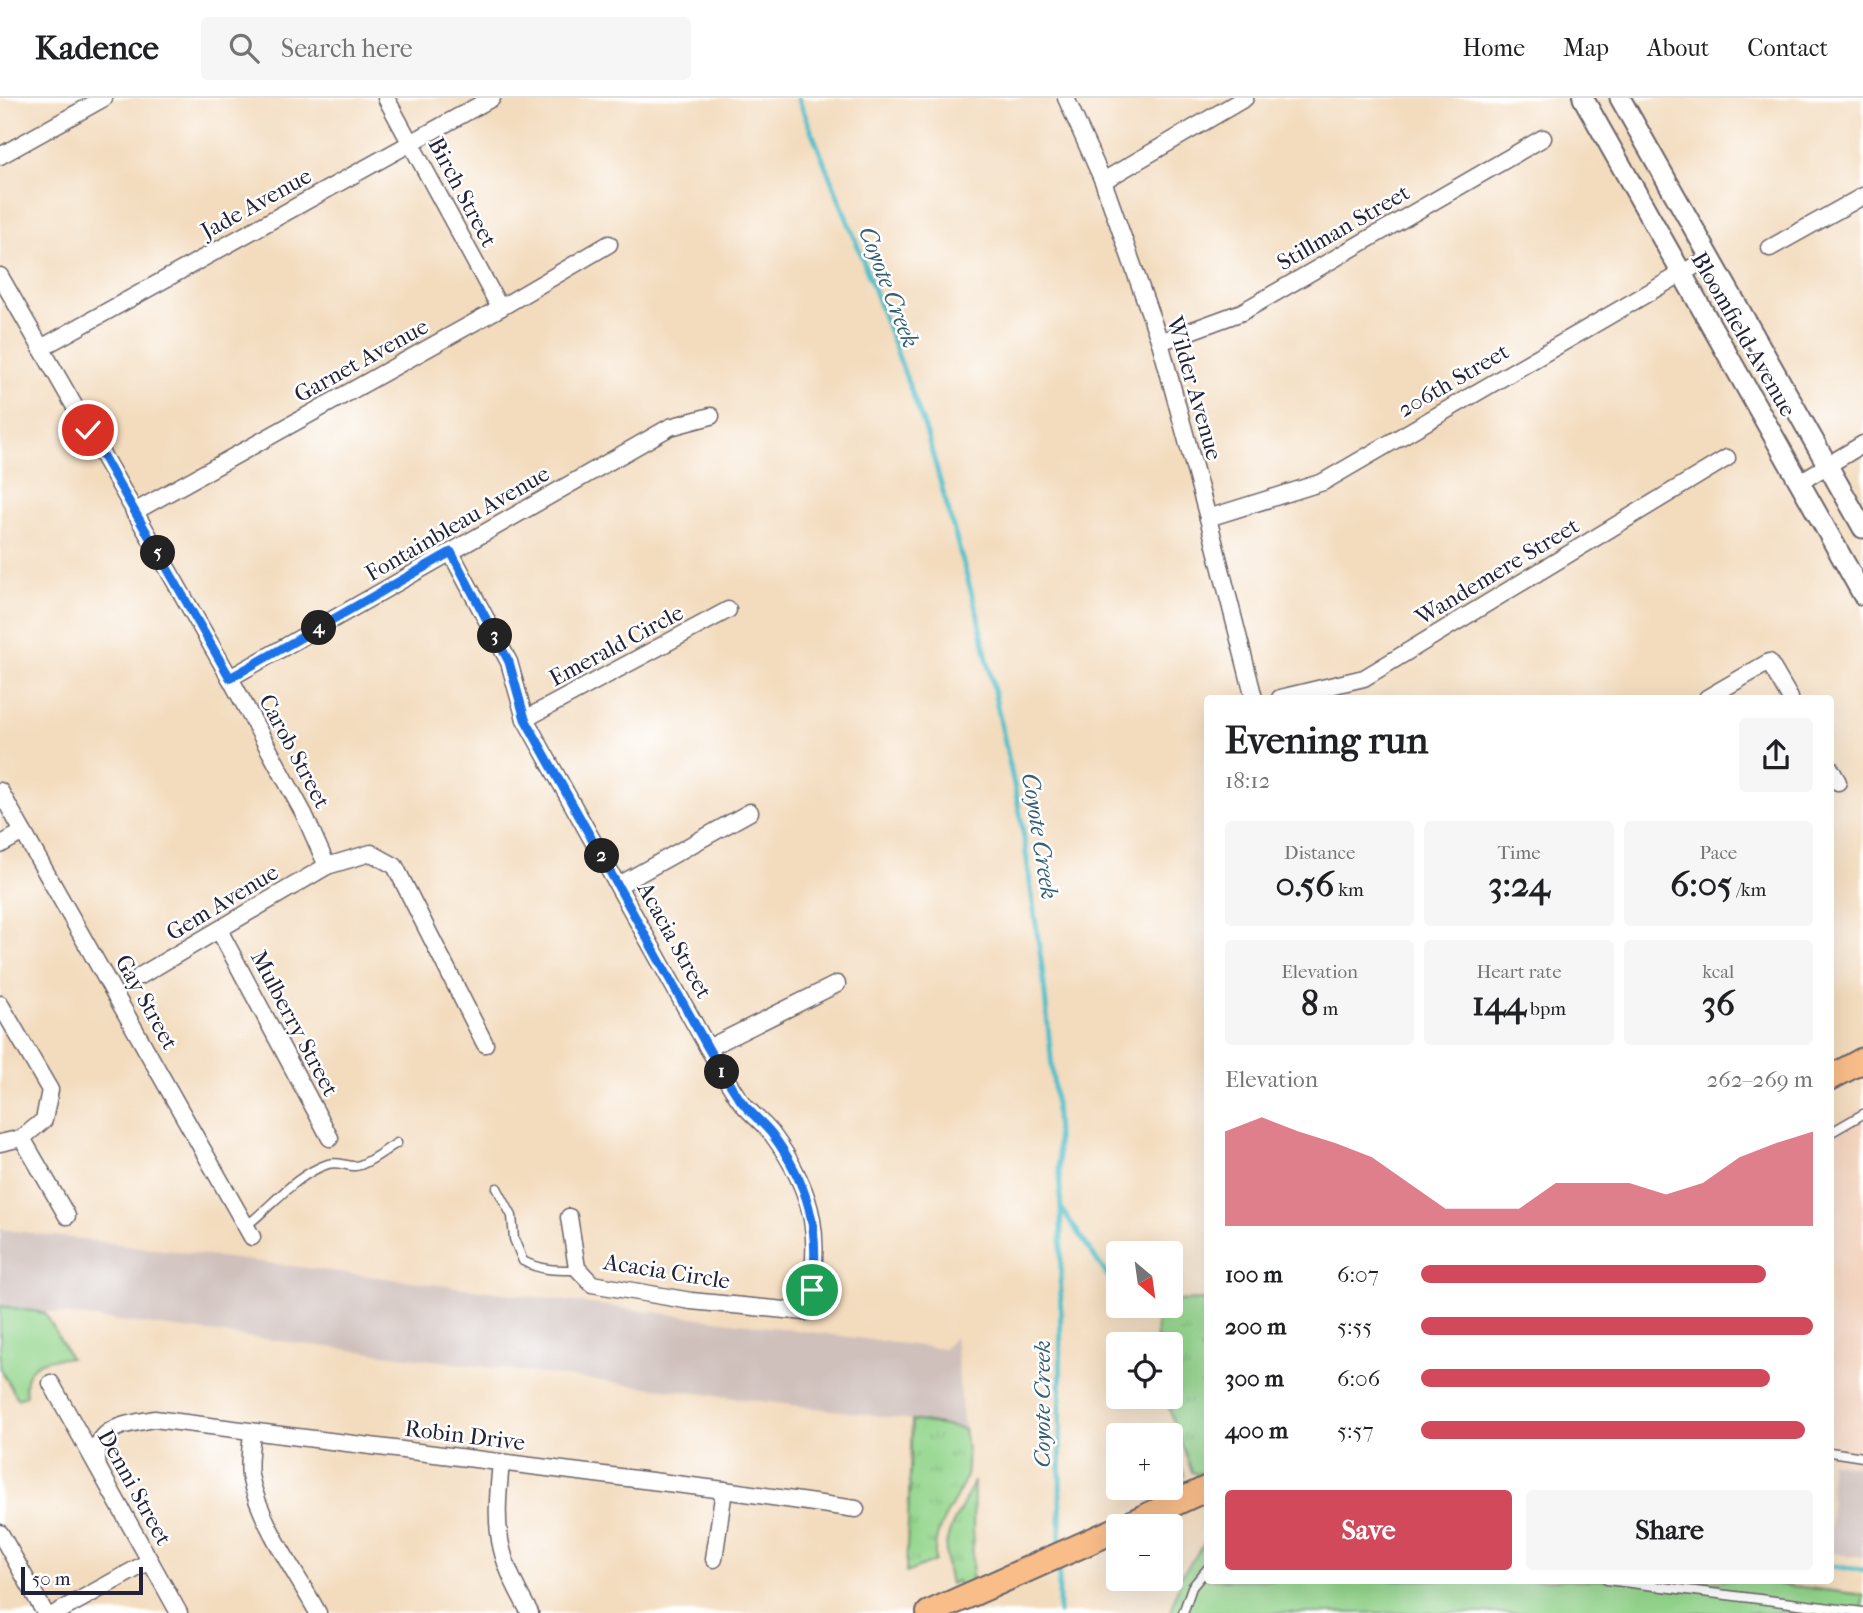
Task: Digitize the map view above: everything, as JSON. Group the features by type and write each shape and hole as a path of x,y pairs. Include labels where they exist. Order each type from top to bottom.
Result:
{"main road":[{"path":"1834,1076 1863,1060"},
{"path":"1152,1514 1204,1490"},
{"path":"938,1609 1106,1534"}],"street":[{"path":"0,156 104,98"},
{"name":"Birch Street","path":"386,98 500,308"},
{"name":"Jade Avenue","path":"41,348 492,98"},
{"name":"Wilder Avenue","path":"1066,98 1103,181 1160,342 1253,695"},
{"path":"1103,181 1245,98"},
{"name":"Bloomfield Avenue","path":"1583,98 1863,595"},
{"name":"Bloomfield Avenue","path":"1620,98 1863,528"},
{"name":"Stillman Street","path":"1160,342 1242,312 1543,138"},
{"path":"1770,248 1863,196"},
{"name":"Garnet Avenue","path":"134,512 500,308 609,244"},
{"name":"206th Street","path":"1208,518 1323,482 1710,257"},
{"name":"Carob Street","path":"0,276 230,678 304,814 327,866"},
{"name":"Fontainbleau Avenue","path":"230,678 670,427 711,416"},
{"path":"1800,482 1863,443"},
{"name":"Wandemere Street","path":"1293,695 1364,678 1727,458"},
{"name":"Acacia Street","path":"451,552 509,662 525,719 708,1048 740,1100 770,1131 789,1159 812,1216 817,1246 806,1312"},
{"name":"Emerald Circle","path":"525,719 728,610"},
{"path":"1712,695 1769,662 1788,695"},
{"name":"Gay Street","path":"0,790 249,1232"},
{"path":"619,885 750,812"},
{"path":"0,845 23,832"},
{"path":"327,866 371,853 395,866 485,1045"},
{"name":"Gem Avenue","path":"140,976 327,866"},
{"name":"Mulberry Street","path":"219,930 330,1138"},
{"path":"708,1048 837,984"},
{"path":"0,1004 50,1090 44,1120 22,1138 0,1143"},
{"path":"22,1138 67,1216"},
{"name":"Acacia Circle","path":"569,1217 579,1270 592,1284 691,1301 806,1312"},
{"name":"Denni Street","path":"51,1383 179,1613"},
{"name":"Robin Drive","path":"98,1467 98,1443 104,1436 120,1426 154,1419 856,1509"},
{"path":"252,1432 250,1473 257,1498 318,1613"},
{"path":"501,1463 496,1510 500,1548 530,1613"},
{"path":"713,1559 724,1490"},
{"path":"0,1533 45,1613"},
{"path":"56,1613 150,1561"}],"lane":[{"path":"1834,1131 1863,1114"},
{"path":"249,1232 289,1187 332,1163 354,1167 361,1165 397,1143"},
{"path":"497,1188 512,1216 514,1239 523,1261 552,1270 579,1270"},
{"path":"1834,1453 1863,1457"},
{"path":"1183,1613 1192,1587 1204,1574"},
{"path":"1639,1584 1863,1612"}],"shaded area":[{"path":"1863,1107 1863,1467 1834,1463 1834,1124"},
{"path":"0,1229 944,1349 955,1336 964,1430 912,1420 0,1306"},
{"path":"1834,1463 1863,1467 1863,1557 1834,1553"}],"green space":[{"path":"1204,1300 1203,1478 1200,1473 1192,1472 1183,1447 1183,1423 1174,1423 1169,1409 1183,1409 1183,1332 1157,1332 1156,1318 1183,1318 1183,1301"},
{"path":"0,1306 45,1313 70,1358 51,1359 36,1364 27,1376 26,1395 18,1399 0,1369"},
{"path":"912,1420 964,1429 967,1464 963,1484 943,1520 937,1538 935,1561 906,1573"},
{"path":"974,1481 972,1582 960,1588 957,1581 950,1584 947,1540"},
{"path":"1204,1544 1204,1584 1779,1584 1863,1595 1863,1613 1171,1613 1177,1591 1183,1591 1183,1574"}],"waterway":[{"name":"Coyote Creek","path":"798,98 854,236 926,431 978,616 1021,818 1043,974 1055,1099 1061,1208 1060,1547"},
{"path":"1061,1208 1106,1274"},
{"name":"Coyote Creek","path":"1059,1564 1059,1613"},
{"path":"1834,1566 1863,1570"}],"route":[{"path":"88,430 230,678 451,552 509,662 525,719 708,1048 740,1100 770,1131 789,1159 812,1216 817,1246 812,1290"}]}
